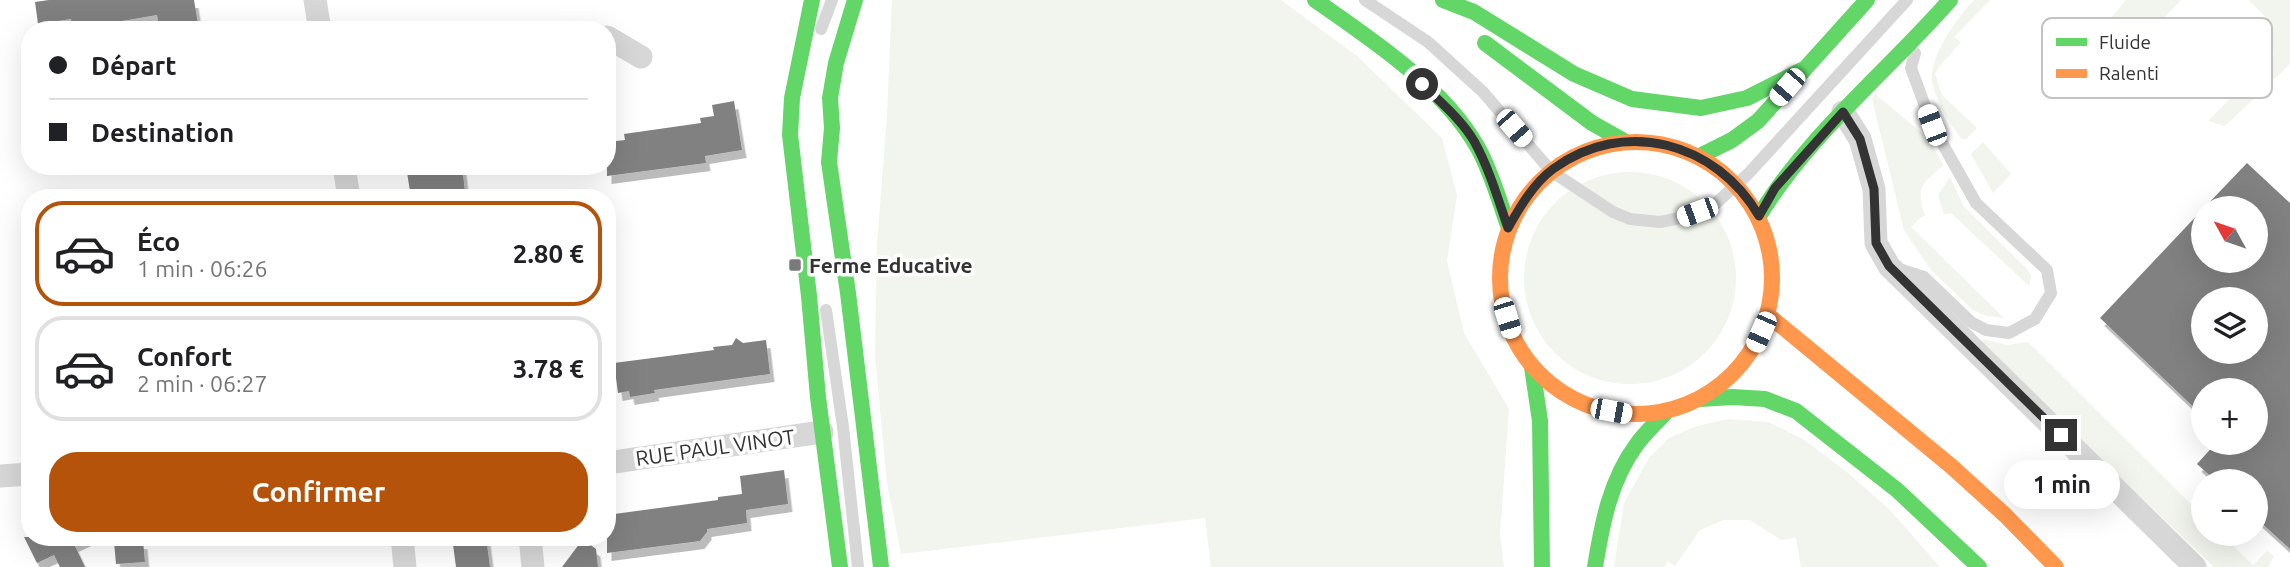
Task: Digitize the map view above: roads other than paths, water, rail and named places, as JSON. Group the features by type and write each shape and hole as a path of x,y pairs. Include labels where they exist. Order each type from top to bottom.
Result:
{"main road":[{"path":"812,0 792,98 790,135 822,432 840,567"},
{"path":"855,0 836,63 831,99 829,162 848,293 881,567"},
{"path":"1315,0 1405,69 1454,115 1473,140 1492,181 1508,228"},
{"path":"1426,0 1592,123 1624,141"},
{"path":"1443,0 1474,12 1574,74 1632,99 1701,108 1747,98 1802,70"},
{"path":"1700,156 1732,140 1759,121 1867,0"},
{"path":"1759,216 1775,188 1950,0"},
{"path":"1624,141 1659,143 1700,156 1737,184 1759,216 1770,248 1773,282 1768,315 1753,349 1730,377 1700,399 1666,412 1629,415 1592,408 1560,392 1532,367 1512,336 1501,301 1500,264 1508,228 1525,199 1551,171 1571,158 1597,147 1624,141"},
{"path":"1768,315 1807,351 1915,436 2021,530 2056,567"},
{"path":"1532,367 1540,421 1542,567"},
{"path":"1700,399 1765,399 1796,411 1897,490 1964,551 1977,567"},
{"path":"1595,567 1601,531 1618,480 1635,446 1666,412"}],"street":[{"path":"315,0 318,21"},
{"path":"616,42 640,57"},
{"path":"1843,112 1860,139 1874,189 1876,243 1889,266 2194,567"},
{"name":"RUE PAUL VINOT","path":"616,462 822,432"},
{"path":"0,476 21,475"},
{"path":"403,546 405,567"},
{"path":"531,546 533,567"}],"lane":[{"path":"818,41 832,0"},
{"path":"1365,0 1427,42 1483,92 1551,171 1613,212 1630,219 1660,222 1680,218 1714,205 1737,184 1907,0"},
{"path":"1889,266 1924,277 1971,322 1986,330 2010,333 2035,318 2051,293 2047,270 1976,203 1932,125 1910,68 1920,34"},
{"path":"806,163 820,275"},
{"path":"824,295 858,567"}],"place":[{"name":"Ferme Educative","path":"795,265"}]}
